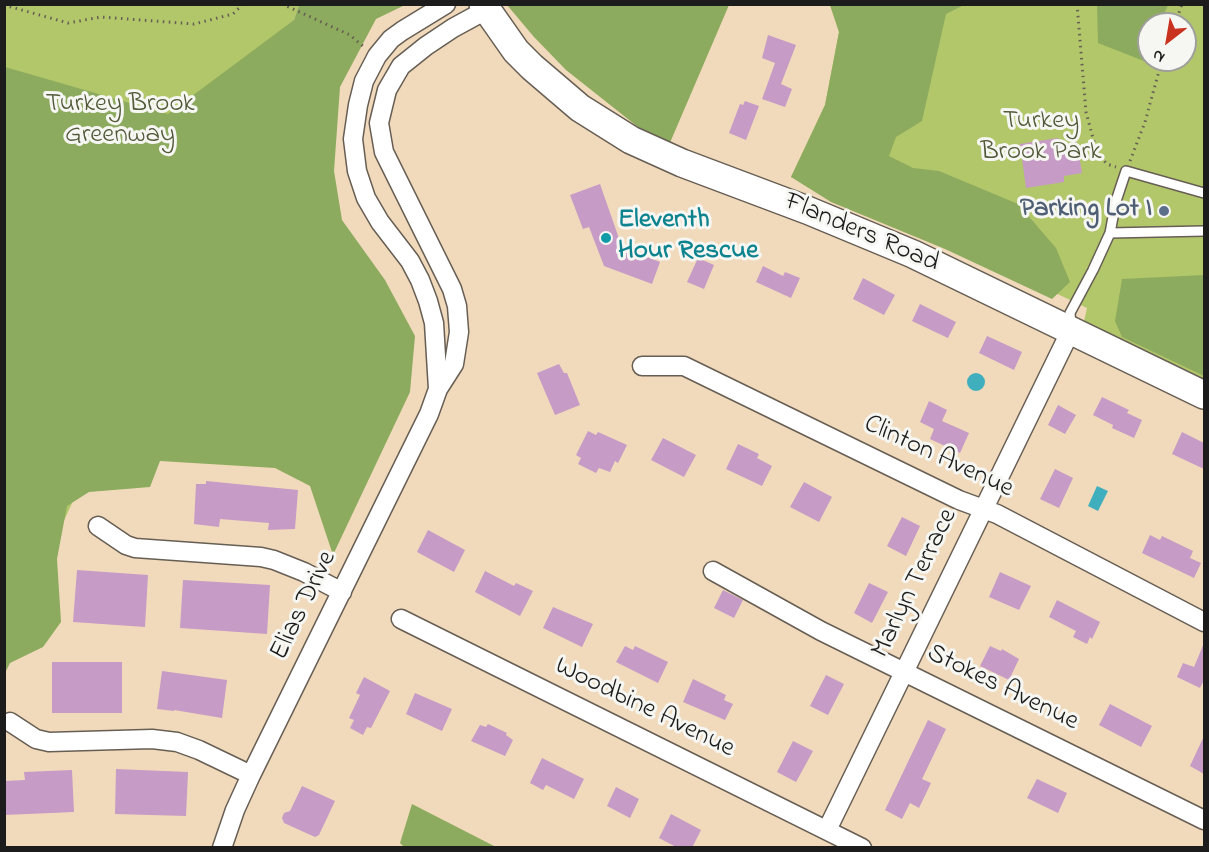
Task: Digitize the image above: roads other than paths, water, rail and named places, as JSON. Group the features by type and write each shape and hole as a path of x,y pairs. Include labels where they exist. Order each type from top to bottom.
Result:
{"main road":[{"name":"Flanders Road","path":"484,7 516,51 532,67 580,108 626,137 682,163 807,210 913,254 1204,395"}],"street":[{"name":"Elias Drive","path":"438,389 434,322 424,290 410,261 374,214 363,189 353,139 358,105 369,70 377,56 391,39 446,4"},
{"name":"Elias Drive","path":"222,848 235,810 251,775 429,414 438,389 454,364 459,332 457,306 452,289 384,152 379,123 387,90 401,66 484,7"},
{"name":"Marlyn Terrace","path":"827,830 1071,330"},
{"name":"Clinton Avenue","path":"642,366 684,366 959,500 997,514 1204,622"},
{"path":"98,526 126,545 135,548 261,557 274,560 304,572 342,592"},
{"name":"Stokes Avenue","path":"713,571 821,631 1204,820"},
{"name":"Woodbine Avenue","path":"401,619 862,848"},
{"path":"10,722 36,739 49,742 152,739 177,742 251,775"}],"lane":[{"path":"1071,330 1070,313 1110,233 1116,201 1126,171 1204,193"},
{"path":"1110,233 1204,231"}],"water":[{"path":"976,373 982,376 985,382 982,388 976,391 970,388 967,382 970,376"},
{"path":"1097,486 1108,491 1098,511 1088,506"}],"place":[{"name":"Parking Lot I","path":"1164,211"},
{"name":"Eleventh Hour Rescue","path":"606,238"}],"park label":[{"name":"Turkey Brook Greenway","path":"120,122"},
{"name":"Turkey Brook Park","path":"1041,138"}]}
